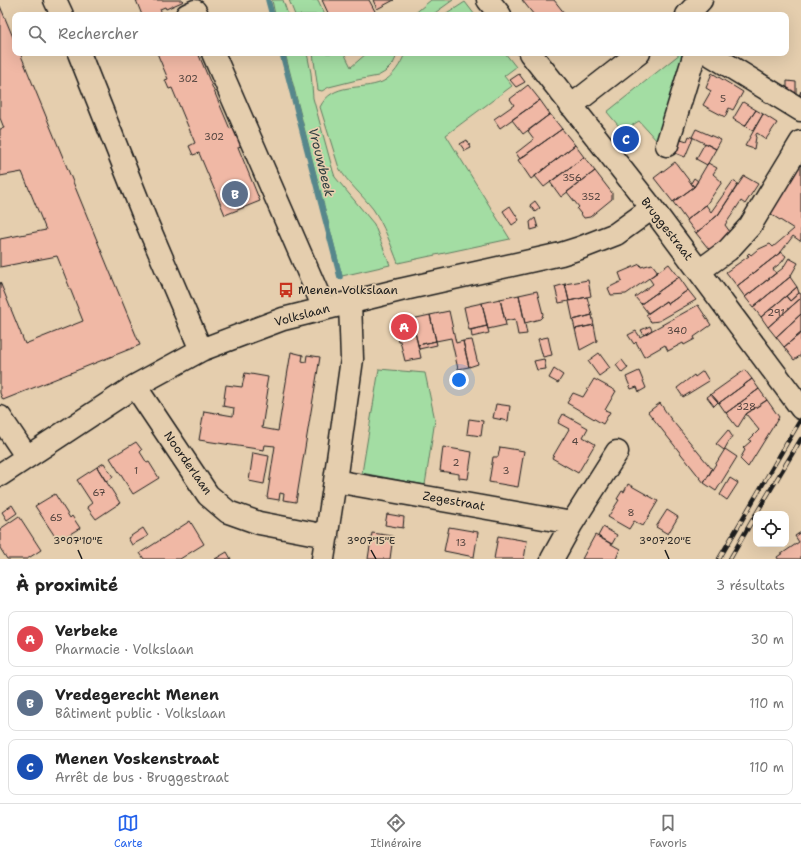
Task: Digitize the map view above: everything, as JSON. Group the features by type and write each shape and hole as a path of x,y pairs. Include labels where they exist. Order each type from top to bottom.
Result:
{"street":[{"path":"55,0 61,12"},
{"path":"488,0 498,12"},
{"path":"85,56 146,222 201,350"},
{"path":"215,56 324,308"},
{"name":"Bruggestraat","path":"532,56 652,208 801,408"},
{"path":"572,106 635,56"},
{"path":"667,145 694,56"},
{"path":"713,56 801,110"},
{"path":"699,271 728,250 750,226 801,142"},
{"name":"Volkslaan","path":"0,475 136,386 201,350 283,319 580,248 616,234 652,208"},
{"path":"323,559 352,359 350,302"},
{"name":"Noorderlaan","path":"136,386 208,495 228,512 259,523 327,536"},
{"path":"0,417 27,457"},
{"path":"552,559 572,523 617,452"},
{"name":"Zegestraat","path":"335,481 572,523"}],"green space":[{"path":"272,0 283,0 287,12 274,12"},
{"path":"289,0 318,0 324,12 294,12"},
{"path":"431,0 453,0 436,12 417,12"},
{"path":"465,2 473,12 450,12"},
{"path":"286,56 308,56 311,73 313,98 335,177 374,224 390,265 342,276"},
{"path":"313,56 346,56 351,67 364,56 397,56 393,64 385,72 378,76 329,87 322,91 318,90"},
{"path":"404,56 507,56 516,67 504,76 512,86 446,135 510,239 398,263 377,215 339,168 320,107 332,93 348,88 374,85 386,80 396,70"},
{"path":"677,56 689,56 657,141 639,121 623,131 607,112"},
{"path":"379,369 425,373 435,420 425,485 362,473"}],"building":[{"path":"136,0 184,1 166,9 165,7 160,9 162,12 141,12"},
{"path":"322,0 369,0 375,12 328,12"},
{"path":"373,0 394,0 377,9"},
{"path":"522,0 554,0 563,12 532,12"},
{"path":"0,6 12,35 12,56 21,56 140,345 3,400 0,393 0,282 25,344 83,321 57,256 0,267 0,239 46,230 22,172 0,176 0,129 4,128 0,118"},
{"path":"158,56 199,56 230,129 233,127 241,146 238,147 260,201 225,215 199,153 193,155 189,146 195,143 172,88 169,89 165,80 168,79"},
{"path":"712,73 743,92 733,110 729,108 725,117 703,105 711,91 706,88"},
{"path":"519,74 525,82 516,87 510,80"},
{"path":"787,81 796,82 796,96 799,96 801,91 801,102 787,94"},
{"path":"528,85 540,100 500,128 494,119 514,105 510,99"},
{"path":"540,100 550,114 523,134 512,120"},
{"path":"743,102 756,110 745,126 733,119"},
{"path":"756,110 763,114 753,131 745,126"},
{"path":"550,114 562,129 520,159 516,153 534,139 528,131"},
{"path":"763,114 777,123 766,139 757,133 755,136 754,149 745,146"},
{"path":"562,129 575,145 531,179 518,160"},
{"path":"696,129 721,140 716,149 692,137"},
{"path":"689,136 693,138 685,157 675,153 681,139 687,141"},
{"path":"467,140 471,148 465,151 460,144"},
{"path":"705,143 716,149 707,165 696,159"},
{"path":"575,145 584,157 544,187 535,176"},
{"path":"584,157 595,171 561,197 550,182"},
{"path":"801,159 800,241 793,236 781,252 737,286 726,272 749,256 747,255 749,253 751,255 757,250 770,244 773,247 794,229 769,213"},
{"path":"675,162 694,187 673,202 654,178"},
{"path":"708,163 717,168 713,174 722,182 706,205 686,220 673,202 694,187"},
{"path":"595,171 612,193 612,199 590,217 584,218 577,209 579,207 567,192"},
{"path":"744,176 758,184 745,204 741,201 725,225 733,236 712,253 696,233 718,215"},
{"path":"694,178 698,181 694,187 691,183"},
{"path":"733,181 738,184 718,215 696,233 686,220 706,205 711,212"},
{"path":"535,201 540,208 535,212 530,205"},
{"path":"510,206 519,220 512,225 503,211"},
{"path":"535,218 538,228 531,230 530,222"},
{"path":"781,252 786,256 782,262 773,269 776,273 745,297 737,286"},
{"path":"789,258 798,263 790,277 753,307 745,297 783,268"},
{"path":"640,264 641,267 652,264 658,272 626,294 611,295 608,288 622,281 619,273"},
{"path":"669,264 679,277 641,304 635,297 653,284 649,278"},
{"path":"679,277 688,290 668,304 666,301 648,313 641,304"},
{"path":"790,277 797,287 761,317 753,307"},
{"path":"588,280 591,296 569,301 565,284"},
{"path":"565,284 569,301 559,303 555,287"},
{"path":"797,287 799,293 790,301 786,296"},
{"path":"688,290 696,300 659,321 651,322 646,315 666,301 668,304"},
{"path":"537,291 543,314 542,317 540,319 525,323 519,295"},
{"path":"799,293 801,294 801,298 768,327 761,317 786,296 790,301"},
{"path":"519,295 527,334 518,335 515,319 505,321 500,299"},
{"path":"587,297 592,315 573,320 569,301"},
{"path":"801,298 801,314 776,337 768,327"},
{"path":"500,299 506,325 488,329 482,303"},
{"path":"482,303 487,326 469,330 464,307"},
{"path":"698,305 711,325 694,337 695,339 684,345 683,343 668,351 665,345 644,357 636,342 634,344 628,335 636,331 640,337"},
{"path":"449,311 456,343 463,341 469,367 458,369 451,338 436,341 430,315"},
{"path":"801,314 801,333 784,347 776,337"},
{"path":"430,315 436,341 418,345 412,319"},
{"path":"592,315 594,325 575,329 573,320"},
{"path":"412,319 421,358 405,361 395,327 398,328 400,324 398,322"},
{"path":"594,325 597,341 580,350 575,329"},
{"path":"487,326 489,333 472,337 471,330"},
{"path":"650,326 652,330 644,335 641,330"},
{"path":"801,333 801,355 794,360 784,347"},
{"path":"548,337 552,355 543,357 538,339"},
{"path":"472,340 478,364 469,367 463,341"},
{"path":"436,341 437,345 419,349 418,345"},
{"path":"291,352 303,355 302,361 306,362 307,355 320,357 296,502 283,500 284,494 280,493 279,500 267,498 275,446 265,445 264,450 199,440 204,411 233,416 234,408 223,406 226,385 242,387 245,373 268,377 266,388 268,389 262,428 278,431"},
{"path":"599,353 610,368 599,376 588,361"},
{"path":"544,359 546,369 537,370 534,361"},
{"path":"622,360 628,368 622,373 616,365"},
{"path":"554,369 563,375 558,383 549,378"},
{"path":"745,370 752,379 719,403 711,394"},
{"path":"639,371 646,388 639,392 637,387 631,389 626,377"},
{"path":"703,371 709,381 683,397 677,388 694,375 695,377"},
{"path":"594,379 616,391 605,410 610,412 603,424 567,403 573,393 583,397"},
{"path":"752,379 759,389 726,413 719,403"},
{"path":"759,389 767,400 746,414 738,427 736,426 726,413"},
{"path":"711,394 718,402 714,406 707,397"},
{"path":"767,400 779,417 748,467 740,459 745,450 743,448 751,441 749,440 759,430 746,414"},
{"path":"660,403 670,418 712,469 704,483 648,412"},
{"path":"496,404 510,406 508,421 493,418"},
{"path":"563,414 588,428 583,437 595,444 578,473 552,458 569,429 558,423"},
{"path":"469,419 483,421 481,436 467,434"},
{"path":"728,430 732,436 724,450 716,444"},
{"path":"136,442 142,450 140,452 147,463 149,462 159,478 133,494 110,458"},
{"path":"443,447 472,452 468,479 459,478 459,474 440,471"},
{"path":"500,447 524,451 518,487 489,482 493,457 498,457"},
{"path":"725,449 737,457 716,491 704,483"},
{"path":"253,453 269,456 264,484 249,481"},
{"path":"104,463 113,477 106,482 97,467"},
{"path":"97,467 120,503 96,519 87,507 92,503 77,480"},
{"path":"730,478 738,483 727,500 720,495"},
{"path":"628,484 658,501 643,526 634,521 629,529 608,517 619,500 617,499 622,491 624,492"},
{"path":"55,494 70,518 72,516 80,528 58,541 35,506"},
{"path":"12,505 17,513 7,520 2,512"},
{"path":"667,510 678,517 668,534 656,527"},
{"path":"387,514 404,517 403,528 385,525"},
{"path":"19,516 41,550 27,559 7,559 0,548 0,529"},
{"path":"190,521 204,544 180,559 144,559 140,553"},
{"path":"449,527 478,532 474,557 444,551"},
{"path":"603,527 617,535 612,544 598,536"},
{"path":"143,528 148,536 132,545 128,538"},
{"path":"801,532 801,559 778,559 777,557 799,542 795,536"},
{"path":"372,533 393,536 390,559 368,559"},
{"path":"595,535 620,549 616,559 582,559"},
{"path":"498,536 527,541 524,559 494,559"},
{"path":"227,552 231,559 215,559"}],"waterway":[{"name":"Vrouwbeek","path":"268,0 271,12"},
{"name":"Vrouwbeek","path":"283,56 340,277"}],"railway":[{"path":"719,559 801,419"},
{"path":"758,511 801,439"},
{"path":"730,559 753,519"}],"place":[{"name":"Menen Voskenstraat","path":"626,139"},
{"name":"Vredegerecht Menen","path":"235,194"},
{"name":"Menen Volkslaan","path":"286,290"},
{"name":"Verbeke","path":"404,327"}]}
